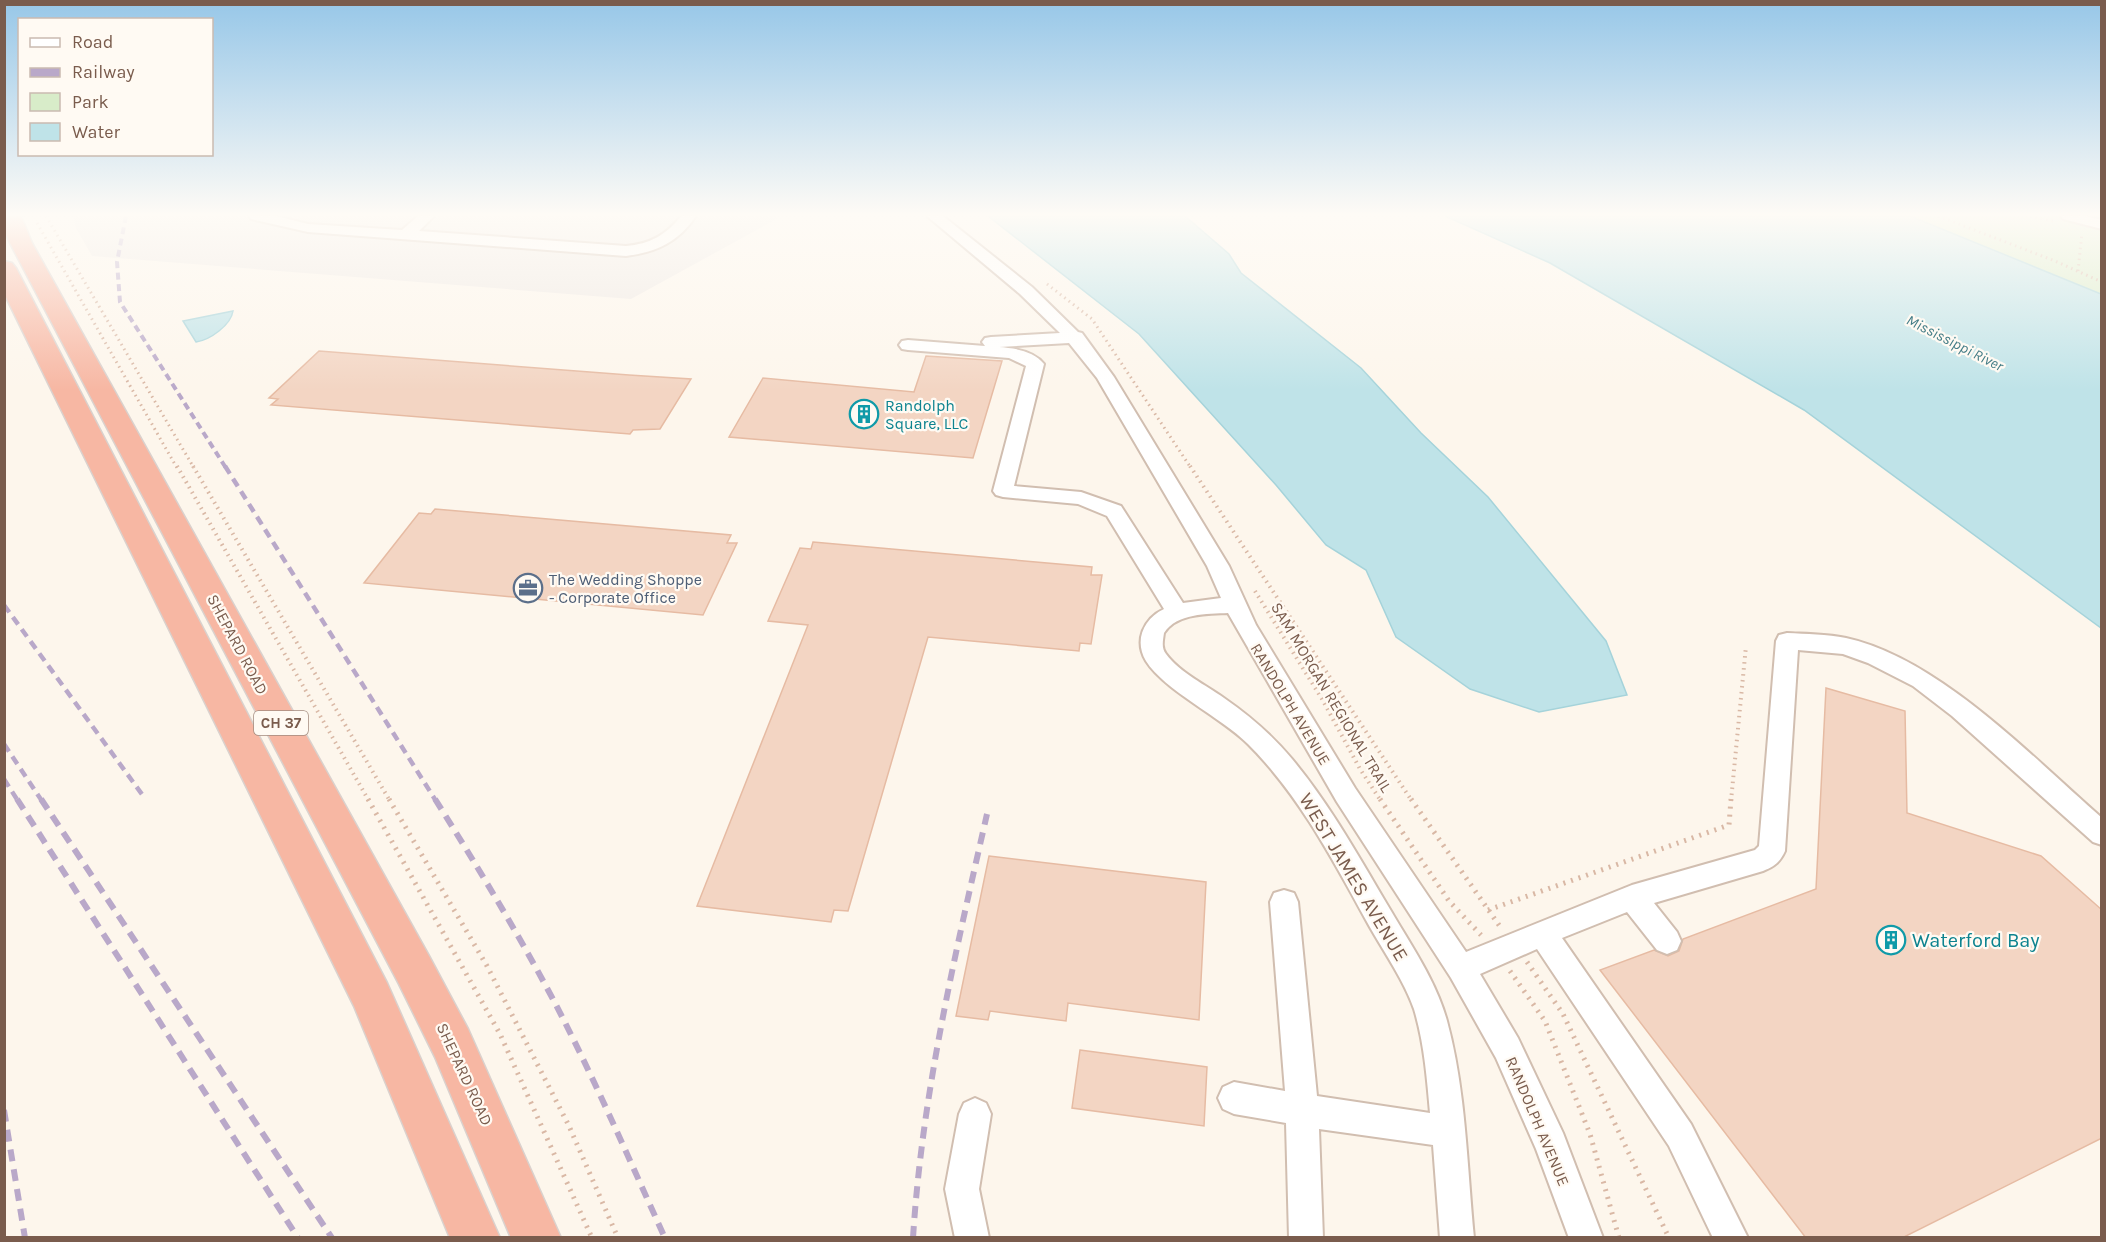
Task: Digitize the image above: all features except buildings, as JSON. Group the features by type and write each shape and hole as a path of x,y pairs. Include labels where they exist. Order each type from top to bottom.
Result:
{"highway":[{"name":"CH 37","path":"7,274 372,997 475,1238"},
{"name":"SHEPARD ROAD","path":"38,274 414,970 452,1044 536,1238"}],"street":[{"name":"RANDOLPH AVENUE","path":"1005,274 1043,305 1076,338 1106,377 1218,566 1243,595 1258,648 1346,795 1461,969 1507,1048 1551,1145 1586,1238"},
{"path":"1076,338 908,345 1013,353 1035,364 1003,491 1081,498 1114,511 1177,612"},
{"name":"WEST JAMES AVENUE","path":"1243,595 1177,612 1163,619 1153,631 1151,647 1157,660 1171,673 1251,731 1277,759 1333,835 1414,978 1431,1019 1439,1059 1457,1238"},
{"path":"1461,969 1505,948 1632,897 1763,859 1772,851 1786,641 1845,646 1876,657 1921,680 1961,709 2102,834"},
{"path":"1632,897 1667,941"},
{"path":"1284,902 1302,1110 1306,1238"},
{"path":"1543,934 1680,1135 1731,1238"},
{"path":"1234,1098 1447,1131"},
{"path":"972,1238 962,1189 975,1114"}],"path":[{"path":"56,274 470,976 500,1034 591,1238"},
{"path":"80,274 487,966 569,1126 618,1238"},
{"path":"2084,274 2102,282"},
{"path":"1045,282 1092,319 1432,831 1488,910 1505,948 1563,1014 1670,1238"},
{"name":"SAM MORGAN REGIONAL TRAIL","path":"1243,595 1322,699 1360,769 1449,901 1505,948 1545,1021 1590,1134 1619,1238"},
{"path":"1488,910 1729,825 1746,646"}],"shaded area":[{"path":"317,274 677,274 631,299"}],"green space":[{"path":"2052,274 2101,274 2101,294"}],"water":[{"path":"1062,274 1242,274 1361,368 1421,433 1488,497 1606,641 1627,695 1539,712 1470,689 1396,637 1366,570 1326,545 1276,485 1139,334"},
{"name":"Mississippi River","path":"1569,274 2052,274 2101,294 2101,628 1804,410"},
{"path":"233,311 219,331 196,342 183,321"}],"railway":[{"path":"118,274 120,302 226,468"},
{"path":"225,466 436,801"},
{"path":"4,605 144,797"},
{"path":"4,744 42,801"},
{"path":"4,779 18,801"},
{"path":"17,799 298,1238"},
{"path":"41,799 332,1238"},
{"path":"435,799 497,900 555,1003 598,1090 665,1238"},
{"path":"913,1238 917,1184 941,1025 987,814"},
{"path":"4,1110 25,1238"}],"place":[{"name":"Randolph Square, LLC","path":"864,414"},
{"name":"The Wedding Shoppe - Corporate Office","path":"528,588"},
{"name":"Waterford Bay","path":"1891,940"}]}
